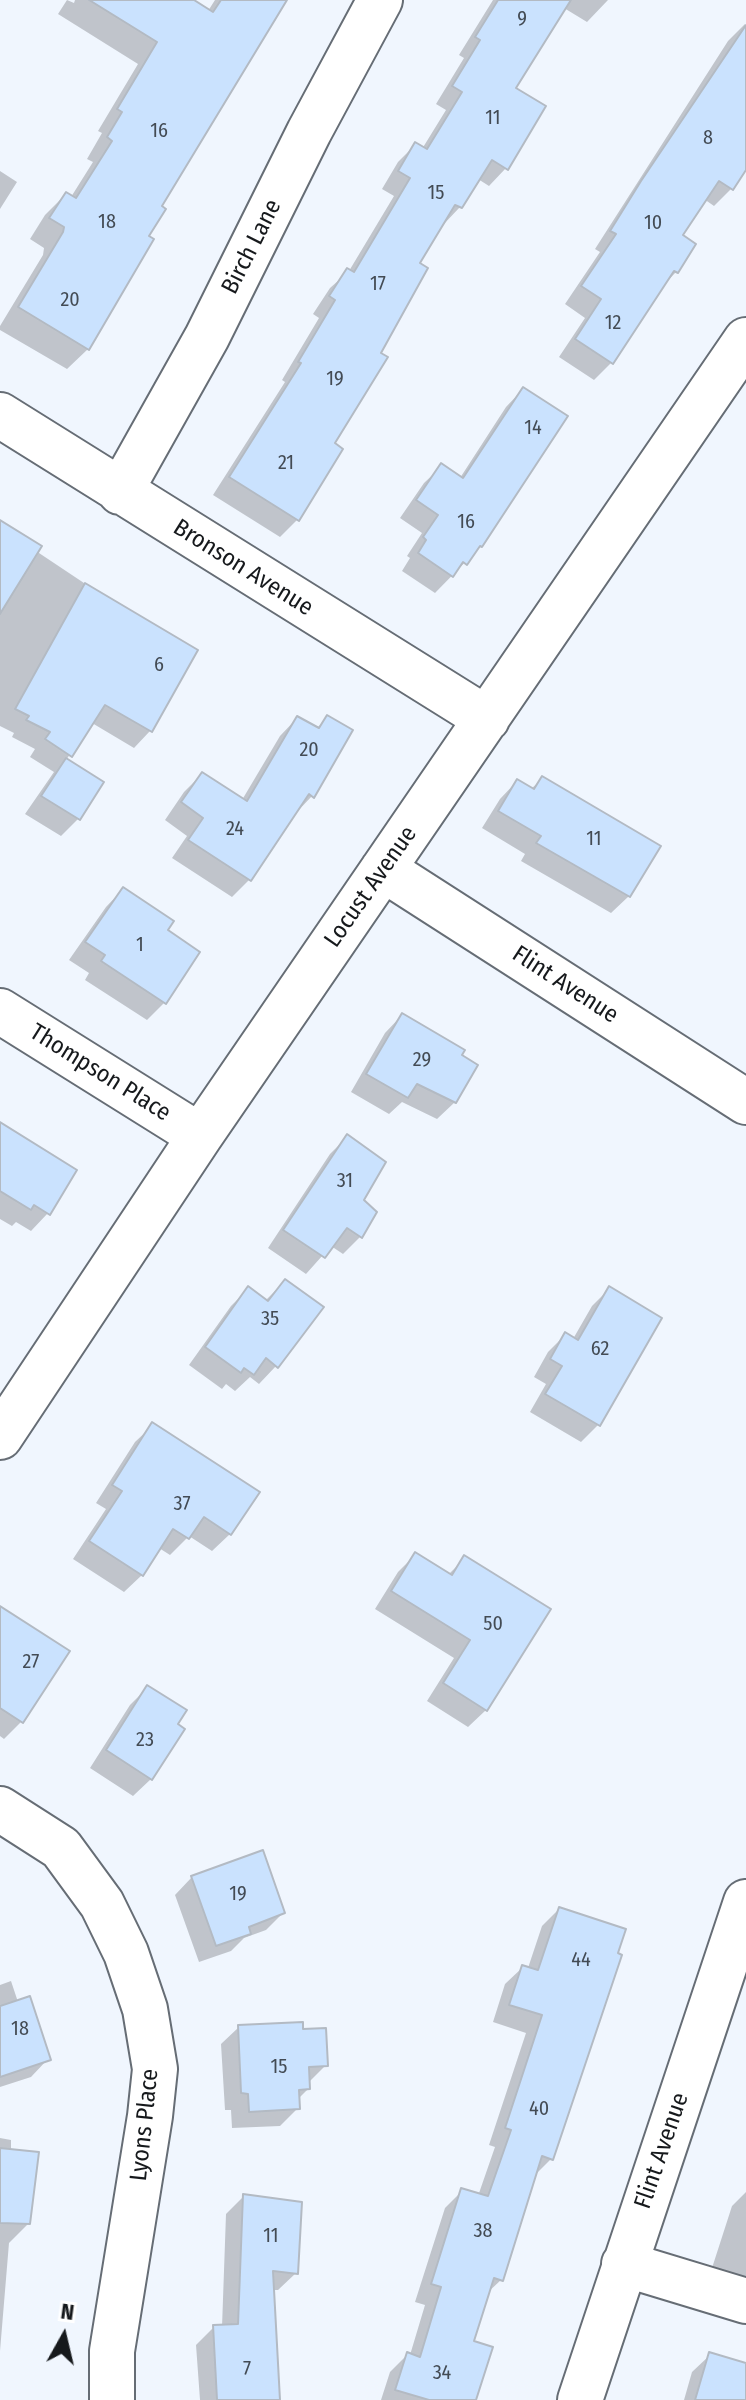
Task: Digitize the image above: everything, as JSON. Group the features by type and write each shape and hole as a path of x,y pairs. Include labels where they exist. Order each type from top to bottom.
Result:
{"street":[{"name":"Birch Lane","path":"120,492 207,337 309,132 380,0"},
{"name":"Locust Avenue","path":"0,1437 200,1136 746,340"},
{"name":"Bronson Avenue","path":"0,415 487,719"},
{"name":"Flint Avenue","path":"383,869 746,1102"},
{"name":"Thompson Place","path":"0,1011 200,1136"},
{"name":"Lyons Place","path":"0,1809 61,1848 102,1904 126,1953 145,2009 155,2069 112,2351 112,2400"},
{"name":"Flint Avenue","path":"580,2400 746,1902"},
{"path":"624,2264 746,2301"}],"building":[{"path":"89,0 194,0 213,12 221,0 287,0 162,206 166,209 149,236 154,239 89,350 18,307 63,232 64,227 49,218 66,192 76,198 112,141 107,137 122,112 117,109 157,42"},
{"path":"498,0 571,0 516,88 546,106 508,170 492,160 462,208 455,205 420,263 428,268 381,353 388,357 335,443 343,449 299,521 229,477 301,363 298,362 335,300 329,296 347,268 354,272 410,178 398,171 415,142 427,149 462,92 452,86 480,40 475,37"},
{"path":"746,25 746,170 733,190 719,181 683,235 696,244 678,273 674,271 613,364 575,339 601,299 581,286 616,234 610,231 641,181"},
{"path":"523,387 568,416 482,547 467,565 463,562 453,577 418,553 426,540 423,537 438,515 416,500 441,463 463,478"},
{"path":"0,520 42,546 0,614"},
{"path":"85,583 198,650 152,732 105,705 72,757 45,739 50,732 26,720 29,716 15,709"},
{"path":"327,715 353,730 314,798 309,794 251,881 188,840 203,818 181,802 202,772 247,801 297,716 319,728"},
{"path":"66,758 104,782 80,820 41,796"},
{"path":"542,776 661,846 630,897 536,843 541,836 498,811 517,779 534,789"},
{"path":"123,887 174,921 168,930 200,952 166,1004 101,961 105,955 85,942"},
{"path":"402,1013 465,1050 462,1055 478,1065 456,1103 417,1084 408,1098 366,1074"},
{"path":"0,1122 77,1170 50,1215 34,1205 31,1210 0,1191"},
{"path":"347,1134 386,1162 364,1200 377,1212 362,1238 347,1228 325,1258 283,1230"},
{"path":"285,1279 324,1307 278,1368 266,1358 254,1375 244,1368 241,1373 205,1347 248,1286 268,1301"},
{"path":"609,1286 662,1318 600,1426 545,1394 562,1366 550,1359 565,1332 578,1340"},
{"path":"152,1422 260,1492 231,1535 204,1517 189,1539 173,1529 143,1576 89,1541 122,1491 112,1485"},
{"path":"415,1552 452,1575 464,1555 551,1609 487,1711 443,1683 470,1640 391,1591"},
{"path":"0,1606 70,1651 23,1723 0,1708"},
{"path":"147,1685 187,1710 178,1724 185,1729 152,1780 106,1750"},
{"path":"263,1850 285,1913 249,1927 251,1934 216,1946 191,1876"},
{"path":"559,1907 626,1929 618,1953 622,1955 553,2160 542,2156 503,2281 494,2278 474,2341 493,2347 476,2400 429,2400 395,2390 407,2352 420,2357 441,2287 431,2284 461,2188 488,2196 511,2130 505,2128 542,2015 509,2005 522,1965 538,1970"},
{"path":"30,1996 51,2060 0,2077 0,2006"},
{"path":"303,2022 303,2029 326,2028 328,2066 309,2067 310,2089 299,2090 300,2109 249,2112 248,2094 241,2093 238,2025"},
{"path":"0,2148 39,2152 30,2224 0,2223"},
{"path":"243,2194 302,2202 298,2274 273,2271 280,2400 217,2400 213,2325 238,2324"},
{"path":"709,2352 746,2363 746,2400 695,2400"}]}
